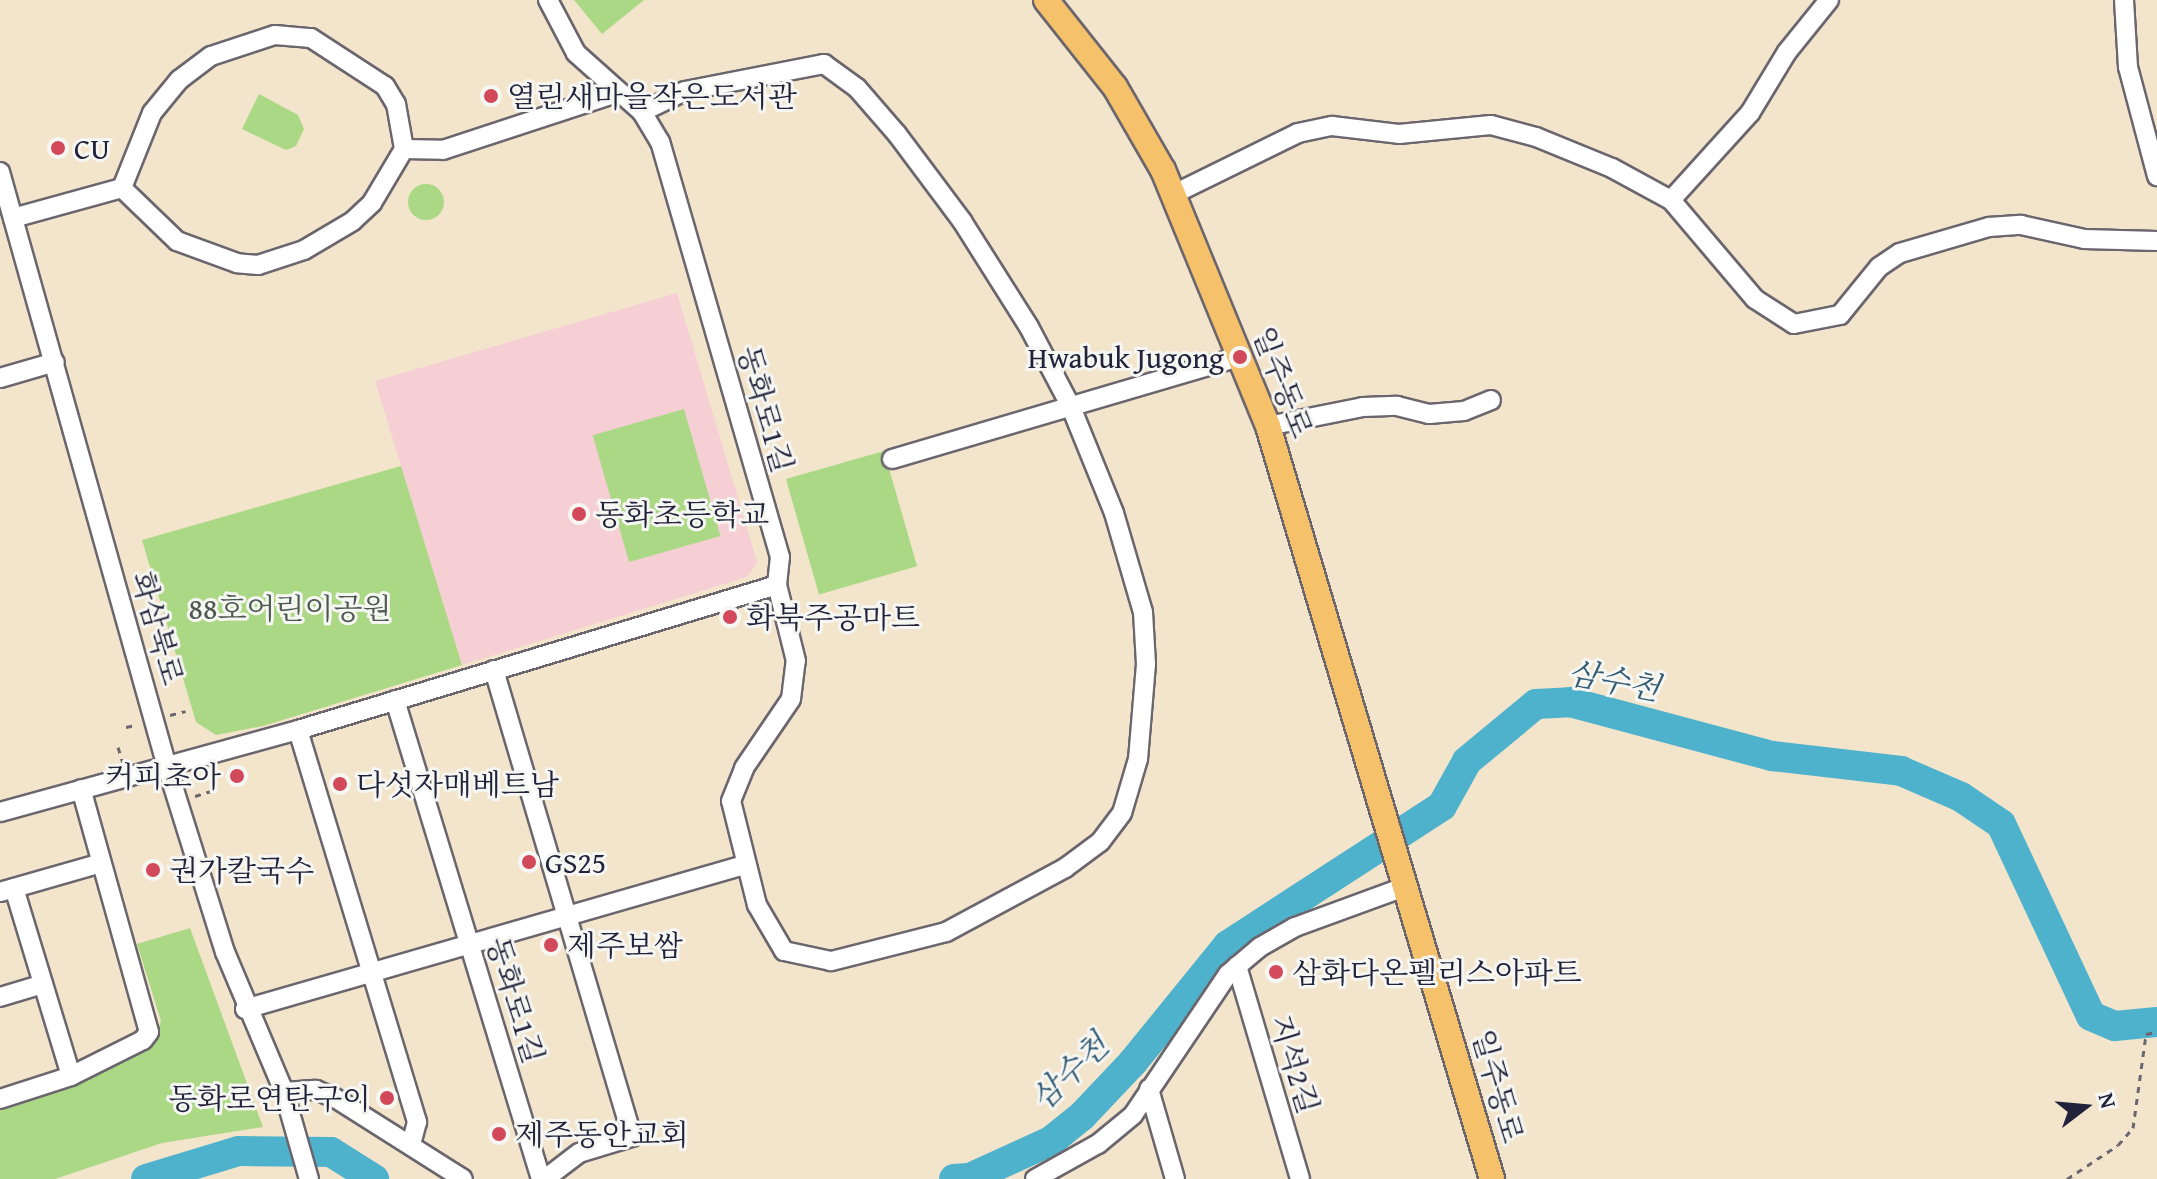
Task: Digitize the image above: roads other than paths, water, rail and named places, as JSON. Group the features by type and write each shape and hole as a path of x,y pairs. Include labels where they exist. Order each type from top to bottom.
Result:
{"main road":[{"name":"일주동로","path":"1046,0 1115,87 1174,194 1268,426 1406,880 1492,1179"}],"street":[{"name":"동화로1길","path":"548,0 576,53 616,93 642,112 660,142 780,557 777,585 796,661 791,699 737,779 731,801 744,865 778,946 799,957 831,961 913,944 1009,901 1087,853 1122,813 1138,759 1146,664 1143,612 1114,513 1071,407"},
{"path":"1671,200 1750,113 1787,52 1829,0"},
{"path":"2124,0 2128,67 2157,176"},
{"path":"275,35 311,38 385,86 396,104 404,149 372,203 353,221 322,242 258,265 204,255 177,241 122,188 152,113 179,80 211,56 275,35"},
{"path":"642,112 685,91 801,65 824,64 844,76 897,134 962,221 1029,327 1071,407"},
{"path":"404,149 443,150 616,93"},
{"path":"1174,194 1298,133 1332,126 1399,134 1477,125 1536,137 1671,200 1755,299 1794,324 1840,315 1879,267 1900,253 1989,227 2021,225 2084,239 2157,241"},
{"name":"화삼북로","path":"0,172 167,767 245,1009 284,1092 309,1179"},
{"path":"13,218 122,188"},
{"path":"892,459 1239,357"},
{"path":"0,378 55,362"},
{"path":"1268,426 1363,407 1397,406 1429,414 1464,411 1491,400"},
{"path":"0,812 298,730 777,585"},
{"path":"494,670 632,1137 579,1153 543,1179"},
{"name":"동화로1길","path":"395,700 543,1179"},
{"path":"298,730 417,1122 411,1144"},
{"path":"0,1099 71,1076 143,1040 149,1032 81,789"},
{"path":"71,1076 43,984 7,890 101,863"},
{"path":"245,1009 744,865"},
{"path":"1035,1179 1098,1144 1133,1115 1237,966 1295,927 1406,880"},
{"name":"지석2길","path":"1237,966 1300,1179"},
{"path":"0,997 43,984"},
{"path":"1149,1089 1175,1179"},
{"path":"284,1092 316,1090 411,1144 463,1179"}],"waterway":[{"name":"삼수천","path":"954,1179 970,1178 1051,1141 1082,1116 1133,1062 1228,945 1442,806 1467,761 1536,704 1570,702 1772,756 1901,771 1961,797 2001,824 2091,1016 2115,1026 2157,1022"},
{"name":"삼수천","path":"146,1179 239,1151 331,1152 374,1179"}],"place":[{"name":"열린새마을작은도서관","path":"491,96"},
{"name":"CU","path":"58,148"},
{"name":"Hwabuk Jugong","path":"1240,357"},
{"name":"동화초등학교","path":"579,514"},
{"name":"화북주공마트","path":"730,617"},
{"name":"커피초아","path":"237,776"},
{"name":"다섯자매베트남","path":"340,784"},
{"name":"GS25","path":"529,862"},
{"name":"권가칼국수","path":"153,870"},
{"name":"제주보쌈","path":"551,945"},
{"name":"삼화다온펠리스아파트","path":"1276,972"},
{"name":"동화로연탄구이","path":"387,1098"},
{"name":"제주동안교회","path":"499,1134"}],"park label":[{"name":"88호어린이공원","path":"290,608"}]}
